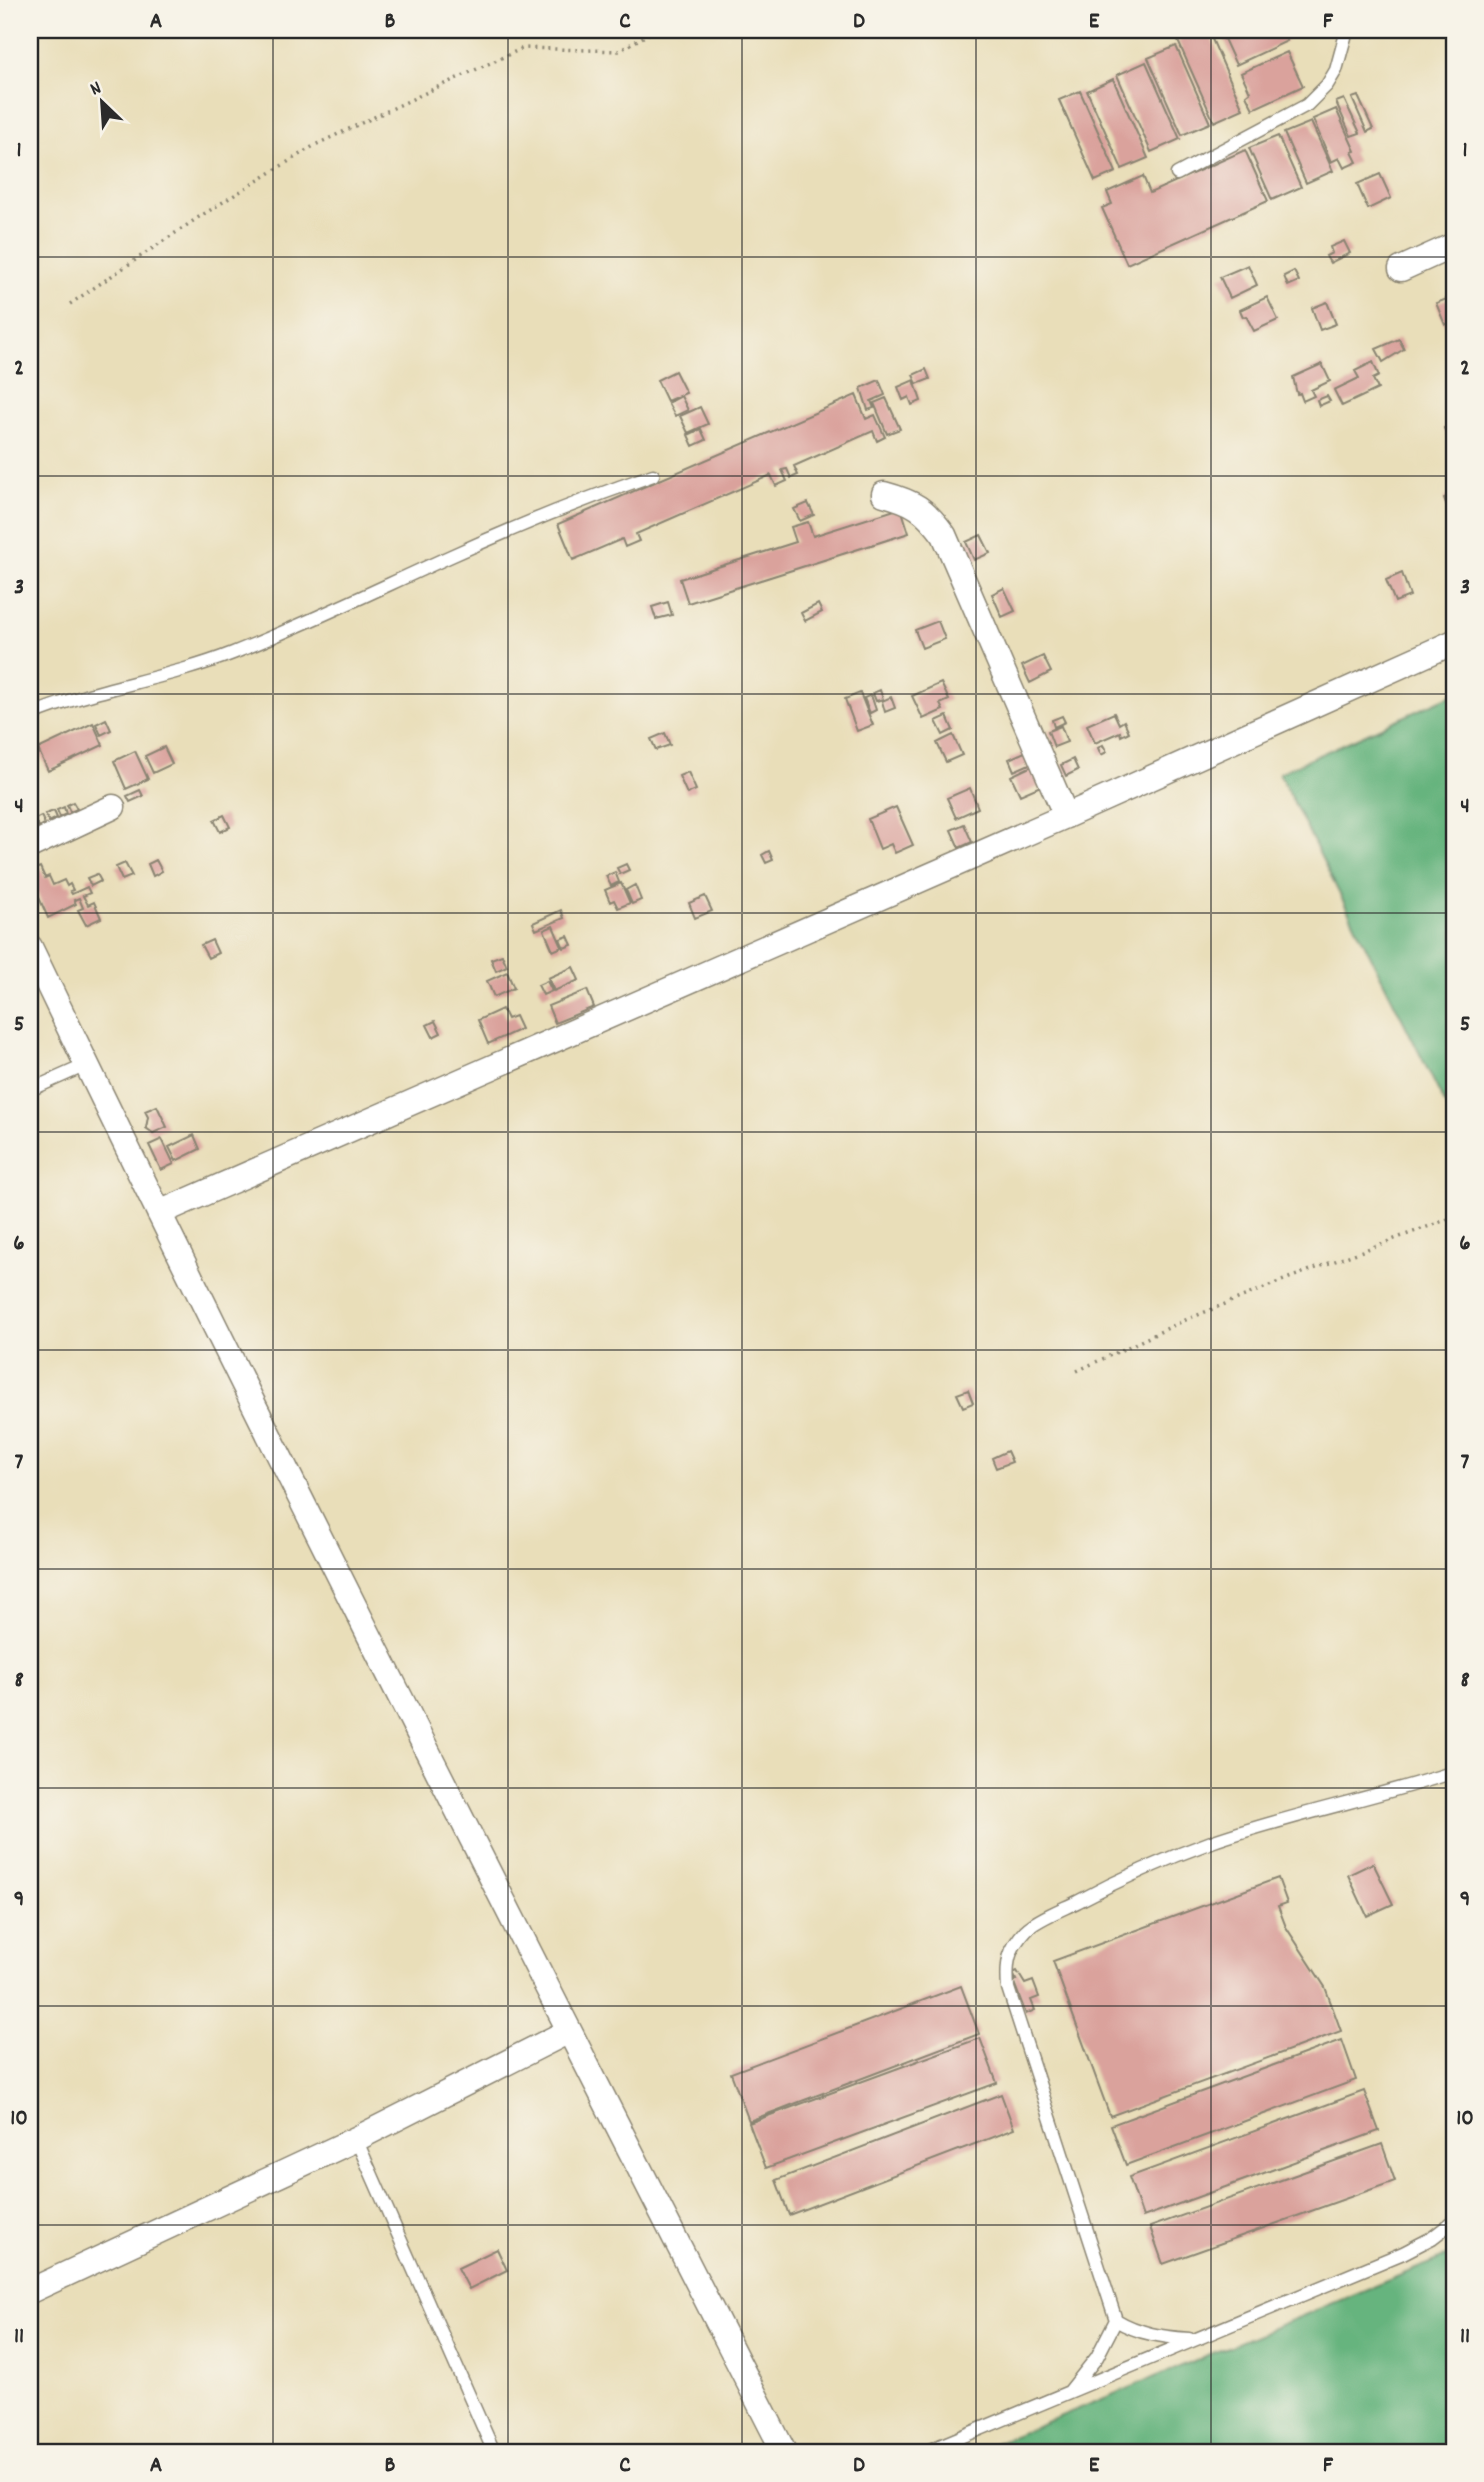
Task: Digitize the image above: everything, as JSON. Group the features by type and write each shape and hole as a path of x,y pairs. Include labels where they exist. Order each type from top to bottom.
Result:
{"street":[{"path":"1401,269 1454,245"},
{"path":"884,494 921,508 944,535 1066,816"},
{"path":"159,1213 1066,816 1454,642"},
{"path":"30,846 113,807"},
{"path":"30,947 159,1213 569,2031 784,2452"},
{"path":"30,2291 356,2139 569,2031"}],"lane":[{"path":"1177,174 1307,105 1327,85 1336,70 1347,30"},
{"path":"30,715 53,705 231,654 309,622 517,527 653,475"},
{"path":"30,1090 86,1065"},
{"path":"1193,2339 1148,2334 1130,2329 1115,2320 1007,1988 1006,1964 1014,1946 1028,1928 1084,1898 1213,1842 1334,1806 1400,1790 1454,1772"},
{"path":"356,2139 494,2452"},
{"path":"925,2452 1402,2253 1432,2238 1454,2221"},
{"path":"1070,2391 1097,2357 1115,2320"}],"path":[{"path":"71,304 199,217 315,145 440,86 523,48 620,51 655,30"},
{"path":"1077,1371 1184,1321 1289,1278 1454,1217"}],"green space":[{"path":"1454,694 1454,1122 1279,773"},
{"path":"1454,2253 1454,2452 974,2452"}],"building":[{"path":"1208,30 1243,109 1214,122 1178,41"},
{"path":"1220,30 1282,30 1287,41 1236,65"},
{"path":"1176,46 1210,123 1182,135 1148,58"},
{"path":"1287,52 1303,86 1253,109 1246,95 1250,92 1241,73"},
{"path":"1146,62 1180,139 1151,152 1117,75"},
{"path":"1113,79 1148,158 1122,169 1087,91"},
{"path":"1080,91 1116,172 1095,181 1059,100"},
{"path":"1358,96 1373,129 1367,132 1352,98"},
{"path":"1344,99 1360,133 1351,136 1336,102"},
{"path":"1336,109 1355,151 1352,152 1357,162 1344,168 1339,158 1331,162 1313,119"},
{"path":"1311,122 1333,171 1306,183 1284,133"},
{"path":"1278,136 1301,187 1272,200 1249,148"},
{"path":"1245,150 1268,201 1127,264 1102,208 1112,204 1107,192 1143,176 1150,193"},
{"path":"1380,174 1391,198 1368,209 1357,184"},
{"path":"1344,241 1350,253 1330,263 1326,256 1332,253 1330,247"},
{"path":"1248,265 1257,285 1230,298 1220,277"},
{"path":"1294,271 1299,281 1288,286 1284,276"},
{"path":"1267,297 1278,320 1254,331 1240,310"},
{"path":"1452,297 1454,321 1445,325 1436,303"},
{"path":"1327,302 1336,324 1320,330 1312,308"},
{"path":"1399,339 1404,349 1383,362 1376,349"},
{"path":"1373,362 1379,376 1373,379 1378,389 1342,406 1334,390 1359,378 1355,371"},
{"path":"1322,364 1330,381 1311,390 1314,396 1303,401 1300,393 1297,394 1293,377"},
{"path":"926,369 930,379 917,384 913,375"},
{"path":"675,371 686,393 667,401 657,380"},
{"path":"879,380 885,395 871,401 874,408 868,410 861,388"},
{"path":"914,380 921,401 912,405 909,397 903,400 898,387"},
{"path":"856,395 866,419 875,415 885,437 877,441 873,431 794,466 798,475 791,478 787,469 782,470 787,481 776,486 771,475 636,534 639,541 625,547 622,539 573,560 558,524"},
{"path":"681,396 688,410 675,416 668,403"},
{"path":"1327,396 1330,401 1319,406 1317,400"},
{"path":"886,398 900,429 887,434 874,403"},
{"path":"700,407 708,424 688,433 680,416"},
{"path":"1454,424 1454,454 1444,428"},
{"path":"701,429 706,440 693,446 688,435"},
{"path":"1454,494 1454,524 1444,498"},
{"path":"808,503 814,515 800,521 794,509"},
{"path":"901,508 909,533 688,603 680,579 796,542 791,527 808,522 813,536"},
{"path":"981,535 990,553 974,560 966,542"},
{"path":"1402,573 1410,596 1395,602 1386,580"},
{"path":"1004,588 1015,611 1002,617 992,594"},
{"path":"668,602 672,615 656,619 652,607"},
{"path":"818,604 822,612 805,621 801,613"},
{"path":"938,621 945,639 922,648 915,630"},
{"path":"1043,656 1051,672 1030,683 1022,666"},
{"path":"941,683 949,700 940,704 943,710 923,719 912,696"},
{"path":"880,690 883,699 876,701 873,693"},
{"path":"860,693 873,725 857,731 845,699"},
{"path":"871,695 876,710 870,713 864,698"},
{"path":"891,697 895,708 885,712 882,701"},
{"path":"1114,713 1119,724 1124,721 1129,732 1121,736 1120,732 1095,743 1087,725"},
{"path":"947,716 953,730 943,735 936,721"},
{"path":"1062,716 1065,722 1054,727 1052,720"},
{"path":"106,719 111,730 101,735 96,724"},
{"path":"93,723 103,745 48,771 38,749"},
{"path":"1061,726 1067,742 1054,747 1048,731"},
{"path":"665,733 670,745 656,750 651,739"},
{"path":"953,735 962,755 946,762 937,743"},
{"path":"1103,745 1107,752 1101,755 1098,748"},
{"path":"164,747 172,764 153,773 145,756"},
{"path":"135,751 148,779 126,789 114,761"},
{"path":"1027,751 1032,763 1014,771 1009,759"},
{"path":"1073,759 1078,770 1066,776 1061,765"},
{"path":"1034,765 1043,785 1020,795 1011,776"},
{"path":"688,772 696,790 687,794 679,776"},
{"path":"970,788 978,808 956,818 947,798"},
{"path":"140,790 143,796 130,802 127,796"},
{"path":"73,802 77,809 70,812 67,805"},
{"path":"64,807 66,814 60,817 57,810"},
{"path":"896,807 913,845 895,853 891,844 880,849 868,819"},
{"path":"54,811 57,818 49,822 45,814"},
{"path":"224,815 230,827 220,832 214,820"},
{"path":"41,816 45,824 39,827 35,819"},
{"path":"964,824 972,842 959,848 951,830"},
{"path":"769,851 773,860 766,863 762,855"},
{"path":"156,860 162,871 153,876 148,864"},
{"path":"125,863 132,876 122,880 116,867"},
{"path":"626,864 629,870 620,874 617,868"},
{"path":"40,867 45,878 49,876 53,885 64,880 67,886 70,884 72,894 87,887 90,893 83,896 88,905 94,902 101,918 86,925 78,910 83,908 79,898 74,900 76,904 48,918 33,884 36,882 31,871"},
{"path":"615,872 619,882 611,886 606,876"},
{"path":"97,874 101,881 91,886 87,878"},
{"path":"621,883 630,903 618,908 614,900 610,902 605,890"},
{"path":"635,885 641,900 632,904 626,890"},
{"path":"705,896 712,911 695,918 689,903"},
{"path":"561,910 564,918 536,930 533,923"},
{"path":"553,926 562,947 553,951 544,930"},
{"path":"568,936 572,945 564,948 560,939"},
{"path":"212,940 218,953 208,958 201,945"},
{"path":"502,955 507,966 496,971 491,959"},
{"path":"573,967 579,980 554,991 548,978"},
{"path":"507,972 514,988 494,997 487,981"},
{"path":"547,981 552,991 543,995 538,985"},
{"path":"587,990 594,1007 555,1023 548,1006"},
{"path":"502,1009 507,1019 515,1016 521,1029 488,1044 478,1020"},
{"path":"435,1021 441,1033 433,1037 427,1025"},
{"path":"157,1106 167,1127 153,1133 146,1128 148,1117 145,1111"},
{"path":"194,1135 200,1149 176,1161 169,1147"},
{"path":"162,1139 174,1164 161,1170 149,1145"},
{"path":"968,1390 973,1403 963,1407 957,1394"},
{"path":"1007,1451 1012,1462 996,1468 992,1458"},
{"path":"1373,1863 1393,1904 1367,1916 1348,1875"},
{"path":"1278,1878 1287,1903 1278,1906 1286,1927 1325,1987 1341,2031 1110,2116 1053,1961"},
{"path":"1017,1971 1025,1984 1033,1981 1039,1997 1031,2000 1035,2010 1026,2014 1013,1980 1016,1980 1013,1973"},
{"path":"961,1986 979,2034 749,2121 731,2073"},
{"path":"980,2038 997,2083 766,2168 749,2123"},
{"path":"1342,2040 1356,2080 1126,2165 1111,2125"},
{"path":"1364,2091 1379,2131 1143,2217 1129,2177"},
{"path":"1001,2094 1014,2129 789,2215 776,2180"},
{"path":"1382,2144 1395,2181 1163,2264 1150,2227"},
{"path":"497,2249 507,2270 469,2289 458,2268"}]}
